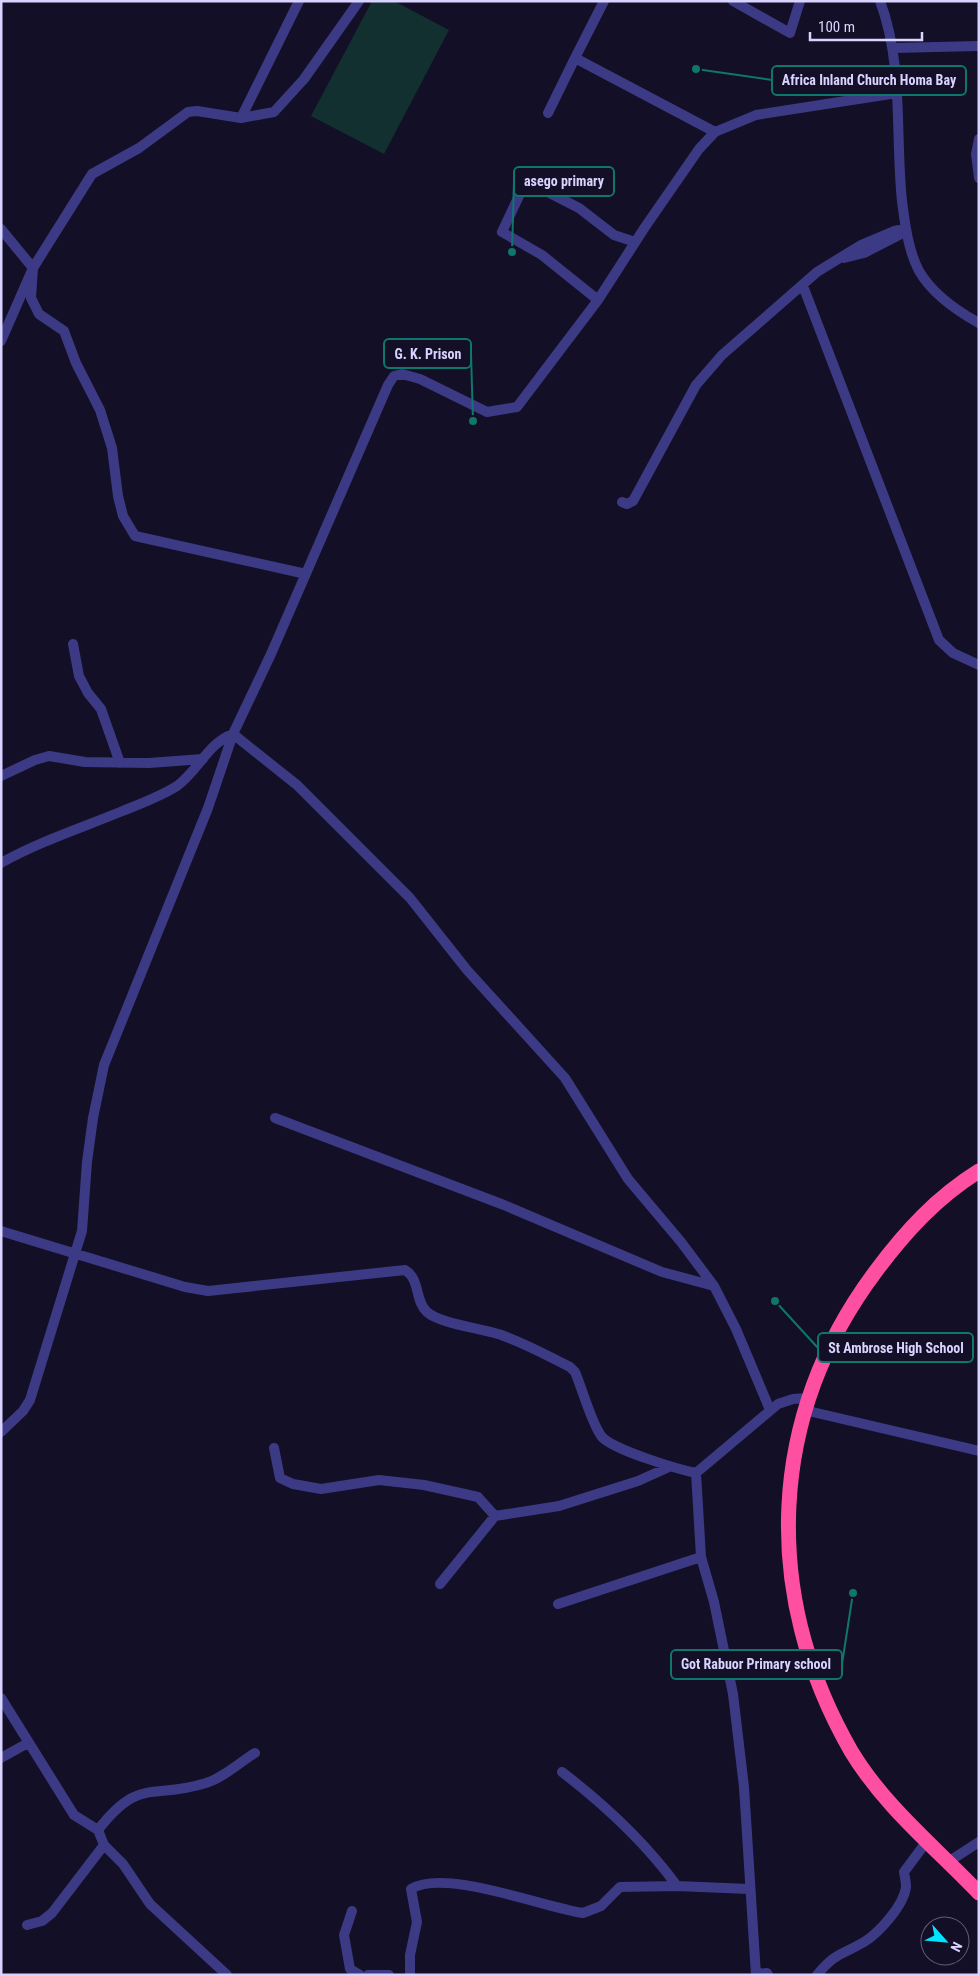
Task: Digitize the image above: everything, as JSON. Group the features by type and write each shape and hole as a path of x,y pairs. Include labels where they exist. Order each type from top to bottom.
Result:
{"highway":[{"path":"979,1170 957,1184 924,1212 874,1273 840,1323 817,1371 806,1404 793,1467 788,1528 790,1568 804,1637 814,1675 830,1711 853,1752 877,1788 926,1841 979,1893"}],"street":[{"path":"241,118 299,1"},
{"path":"1,340 33,268 92,174 139,148 188,112 197,110 241,118 267,115 274,112 304,80 359,1"},
{"path":"548,112 604,1"},
{"path":"733,1 790,33 800,1"},
{"path":"880,1 893,48 897,93 897,159 905,229 919,271 934,289 958,311 979,323"},
{"path":"893,48 979,46"},
{"path":"575,58 716,132"},
{"path":"1,1432 23,1411 30,1400 82,1231 86,1162 104,1065 208,808 233,734 271,654 369,427 394,376 402,374 420,380 487,412 517,407 598,300 699,149 716,132 756,115 897,93"},
{"path":"979,139 976,154 979,178"},
{"path":"598,300 542,255 502,232 526,181 579,208 614,236 635,242"},
{"path":"1,229 33,268 32,298 39,314 64,331 76,363 100,410 112,448 118,496 123,516 135,536 306,574"},
{"path":"622,502 627,504 633,501 696,385 712,365 817,272 861,245 894,231 905,229"},
{"path":"803,286 939,640 953,653 979,665"},
{"path":"73,644 79,676 88,693 101,709 120,763"},
{"path":"1,862 156,798 178,785 224,737 233,734"},
{"path":"233,734 297,785 410,898 466,970 565,1078 628,1179 682,1242 714,1286 736,1329 770,1410"},
{"path":"1,776 49,756 85,762 120,763 203,759"},
{"path":"275,1118 504,1206 662,1272 714,1286"},
{"path":"1,1231 185,1287 208,1291 405,1270 416,1280 422,1304 427,1312 437,1318 504,1336 570,1367 575,1372 602,1437 609,1442 669,1467 696,1473"},
{"path":"696,1473 770,1410 785,1401 806,1404 979,1451"},
{"path":"274,1448 280,1478 293,1484 321,1489 379,1480 424,1485 478,1497 495,1516"},
{"path":"440,1584 495,1516 559,1506 638,1481 669,1467"},
{"path":"696,1473 701,1557 718,1621 733,1694 744,1787 756,1974 767,1973 768,1975"},
{"path":"558,1604 701,1557"},
{"path":"1,1698 74,1815 98,1830 104,1845 123,1864 150,1904 228,1975"},
{"path":"1,1758 28,1744"},
{"path":"98,1830 128,1798 141,1792 208,1782 255,1753"},
{"path":"562,1772 598,1800 662,1865 677,1886"},
{"path":"817,1975 840,1952 865,1941 894,1911 904,1895 906,1886 904,1872 926,1841"},
{"path":"948,1862 979,1842"},
{"path":"27,1925 42,1921 52,1913 104,1845"},
{"path":"410,1975 410,1955 417,1922 411,1889 417,1885 453,1883 582,1913 601,1906 620,1887 749,1888"},
{"path":"352,1911 344,1935 350,1970 360,1975"},
{"path":"368,1975 389,1975"}],"green space":[{"path":"372,1 394,1 449,30 384,154 311,116"}],"place":[{"name":"Africa Inland Church Homa Bay","path":"696,69"},
{"name":"asego primary","path":"512,252"},
{"name":"G. K. Prison","path":"473,421"},
{"name":"St Ambrose High School","path":"775,1301"},
{"name":"Got Rabuor Primary school","path":"853,1593"}]}
